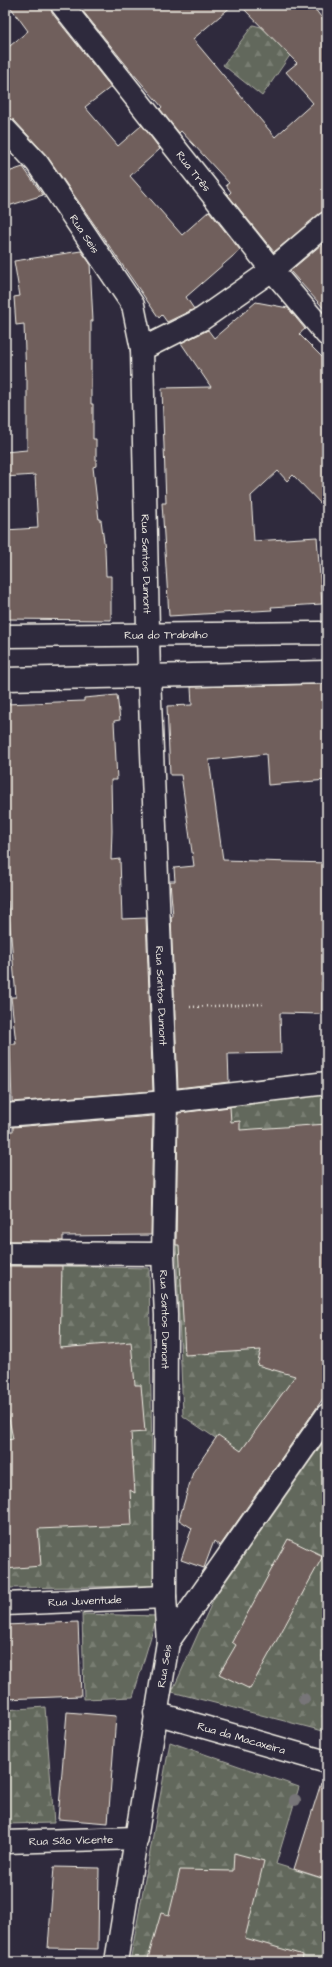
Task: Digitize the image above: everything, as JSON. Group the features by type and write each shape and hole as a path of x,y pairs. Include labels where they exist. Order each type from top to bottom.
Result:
{"street":[{"name":"Rua Três","path":"62,5 272,270 327,335"},
{"name":"Rua Seis","path":"5,129 37,163 133,305 142,349"},
{"path":"142,349 202,319 272,270 327,223"},
{"name":"Rua Santos Dumont","path":"142,349 150,676 166,1102 163,1254 166,1315 165,1597 168,1642"},
{"name":"Rua do Trabalho","path":"5,636 327,634"},
{"path":"5,679 327,672"},
{"path":"5,1115 166,1102 327,1083"},
{"path":"5,1253 163,1254"},
{"name":"Rua Seis","path":"116,1962 137,1838 155,1713 168,1642 327,1416"},
{"name":"Rua Juventude","path":"5,1604 165,1597"},
{"name":"Rua da Macaxeira","path":"155,1713 327,1762"},
{"name":"Rua São Vicente","path":"5,1842 137,1838"}],"path":[{"path":"162,1009 263,1004"}],"green space":[{"path":"253,25 261,27 295,48 262,96 223,65"},
{"path":"327,1089 327,1390 270,1475 183,1416 171,1114"},
{"path":"5,1265 149,1268 154,1586 5,1588"},
{"path":"327,1437 327,1732 172,1692 214,1598"},
{"path":"82,1614 157,1616 133,1697 84,1699"},
{"path":"45,1707 54,1823 5,1824 5,1710"},
{"path":"170,1742 299,1787 276,1864 327,1880 327,1962 130,1962"}],"building":[{"path":"9,5 50,5 52,13 111,87 85,107 118,146 142,125 160,149 130,176 182,235 209,211 240,250 186,297 194,309 167,322 162,315 159,318 47,156 14,120 5,117 5,50 28,31"},
{"path":"78,5 233,5 193,39 275,137 313,103 286,72 297,63 240,5 312,5 327,25 327,208 274,252 228,195 231,192 226,185 229,183 181,131 179,133 160,109 162,107"},
{"path":"23,167 43,195 5,207 5,173"},
{"path":"322,244 327,250 327,312 290,271"},
{"path":"81,251 90,263 93,321 91,321 91,404 93,404 93,439 96,439 96,466 93,467 99,520 101,520 105,549 106,576 111,576 111,620 5,619 5,530 38,528 35,475 5,477 5,452 27,450 27,379 24,324 16,325 14,297 20,296 14,261"},
{"path":"256,302 288,308 305,329 299,334 327,362 327,510 293,475 287,481 278,471 251,496 254,541 317,537 322,604 271,607 272,610 169,616 162,503 166,503 162,388 211,387 181,343 208,330 214,338"},
{"path":"327,684 327,780 268,785 266,754 209,760 223,860 327,863 327,982 322,982 322,1014 280,1013 281,1053 228,1054 229,1082 178,1088 171,917 173,917 170,881 175,881 174,868 194,866 181,775 170,775 167,706 192,705 191,687"},
{"path":"117,695 120,720 114,721 117,780 111,780 111,860 120,859 122,919 146,918 153,1091 12,1102 10,1044 16,1044 11,997 16,997 8,901 5,901 5,704 84,701 84,698"},
{"path":"230,1107 231,1122 240,1121 240,1130 327,1124 327,1393 220,1546 214,1541 204,1568 181,1560 192,1528 179,1520 193,1472 218,1435 241,1451 295,1376 257,1365 261,1350 185,1355 179,1245 176,1245 178,1113"},
{"path":"153,1116 151,1235 63,1236 63,1241 8,1241 8,1237 5,1237 5,1131 13,1131 13,1127"},
{"path":"8,1266 62,1266 60,1348 131,1342 135,1385 141,1385 145,1432 131,1433 135,1493 130,1490 132,1525 38,1529 41,1566 5,1569 6,1440 13,1439 5,1398"},
{"path":"288,1539 323,1556 250,1689 219,1674 236,1645 232,1642"},
{"path":"78,1622 81,1696 5,1699 5,1625"},
{"path":"67,1712 116,1716 108,1823 58,1819"},
{"path":"321,1783 327,1784 327,1877 323,1876 322,1878 294,1869"},
{"path":"234,1853 264,1861 245,1938 303,1955 302,1962 147,1962 161,1913 169,1915 180,1870 233,1871"},
{"path":"54,1867 99,1868 98,1949 48,1948"}]}
